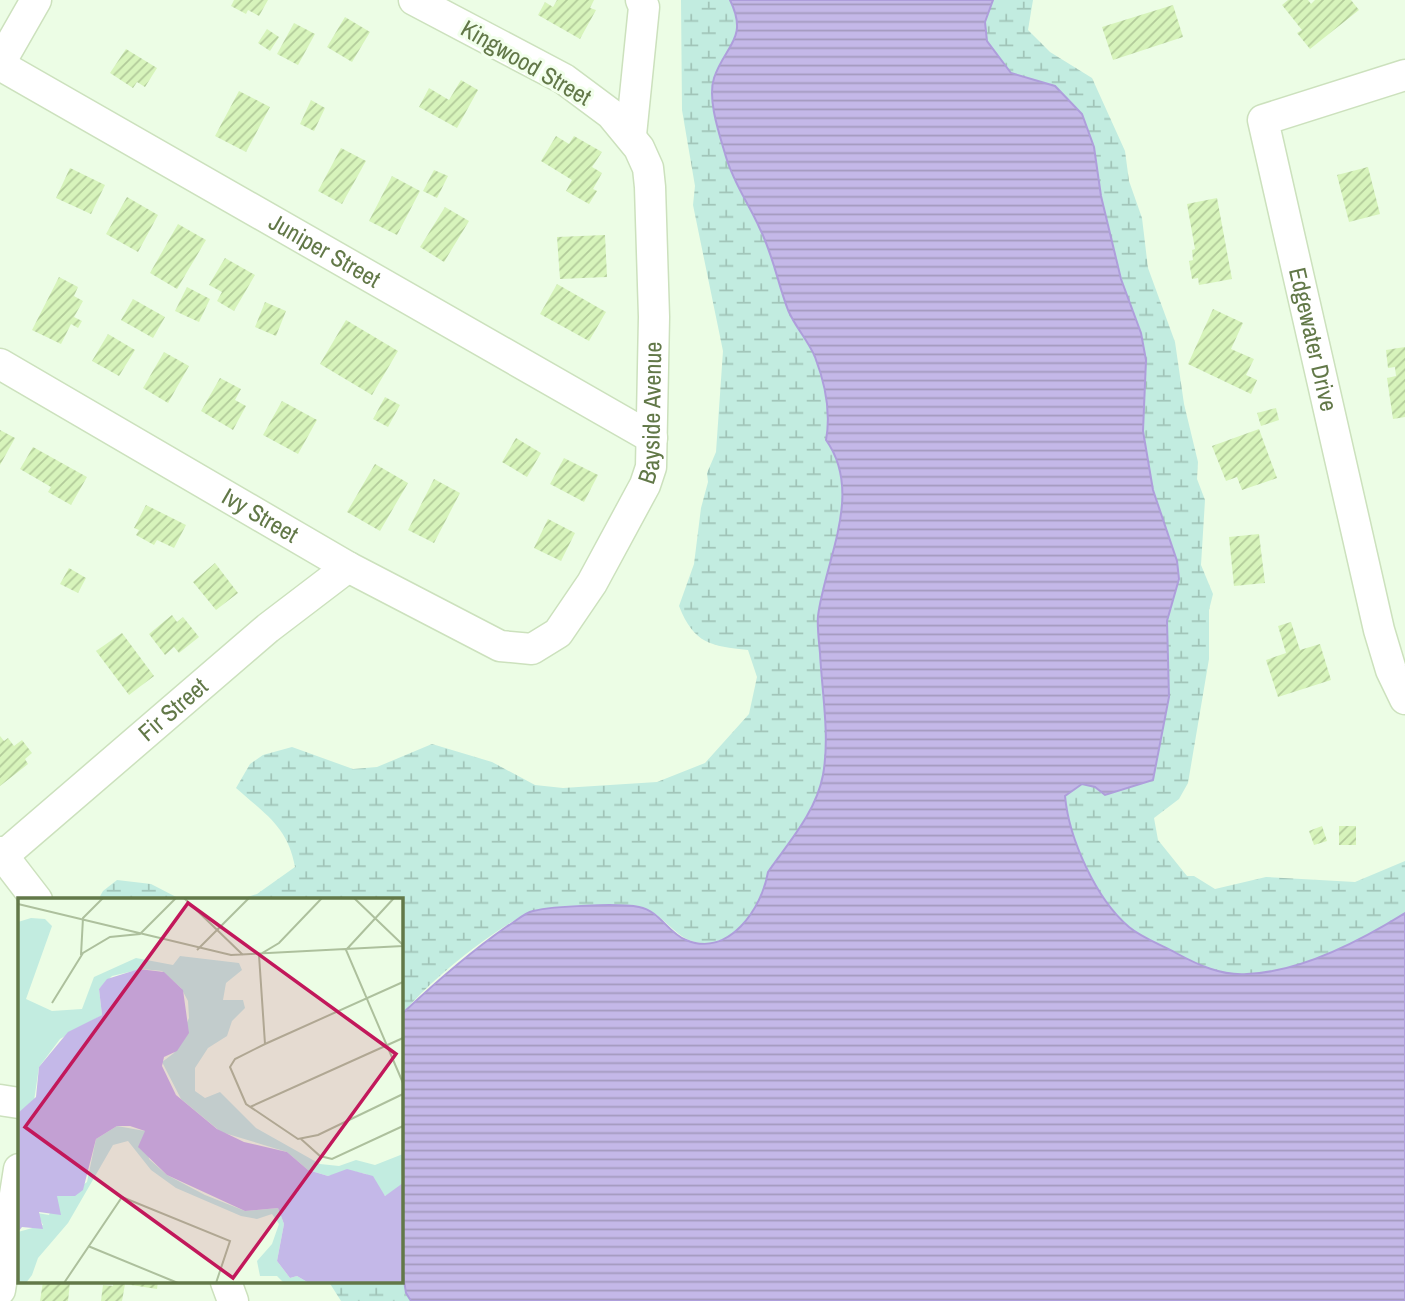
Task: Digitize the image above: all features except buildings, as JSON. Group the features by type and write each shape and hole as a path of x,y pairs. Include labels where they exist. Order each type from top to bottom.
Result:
{"street":[{"path":"0,64 36,0"},
{"name":"Kingwood Street","path":"414,0 564,79 598,103 631,135"},
{"path":"631,135 644,7 641,0"},
{"name":"Juniper Street","path":"0,64 652,438"},
{"name":"Edgewater Drive","path":"1405,75 1264,120 1290,248 1379,631 1391,670 1405,699"},
{"name":"Bayside Avenue","path":"526,650 538,647 558,633 592,583 645,485 651,467 654,317 650,187 648,168 631,135"},
{"name":"Ivy Street","path":"0,364 348,567 500,646 526,650"},
{"name":"Fir Street","path":"1,854 268,628 348,567"},
{"path":"1,854 35,898"},
{"path":"0,1100 18,1103"},
{"path":"0,1290 18,1175"},
{"path":"227,1284 233,1301"}],"green space":[{"path":"681,0 730,0 737,24 736,33 714,78 712,97 715,118 729,167 765,239 788,310 819,367 827,409 826,440 837,460 842,482 839,527 818,616 826,730 825,760 819,789 801,826 768,872 754,909 737,930 727,937 702,943 684,938 656,915 639,907 583,906 536,911 513,921 460,959 402,1015 402,898 244,898 257,894 295,867 292,853 281,831 236,788 250,764 263,755 292,747 353,769 377,767 432,744 492,762 535,785 563,788 657,782 705,763 749,714 757,677 748,650 705,641 691,628 679,606 694,564 701,508 708,482 707,473 716,452 723,351 693,205 695,186 682,110"},
{"path":"993,0 1033,0 1028,30 1050,52 1092,78 1125,151 1129,181 1142,218 1148,268 1175,342 1184,404 1198,462 1197,479 1205,500 1201,565 1213,594 1209,610 1209,659 1188,783 1179,799 1154,818 1158,840 1187,876 1194,876 1215,889 1266,877 1355,882 1405,861 1405,913 1349,944 1288,968 1247,974 1228,973 1202,965 1146,938 1129,927 1105,901 1086,867 1072,831 1065,796 1082,784 1095,787 1169,697 1167,621 1179,579 1177,561 1153,490 1143,431 1146,360 1141,333 1121,279 1101,196 1094,147 1055,86 1011,73 987,41 985,22"},
{"path":"117,880 151,884 178,898 99,898 103,891"},
{"path":"402,1267 406,1293 411,1301 341,1301 330,1284 402,1284"}],"shaded area":[{"path":"730,0 993,0 985,22 987,41 1011,73 1055,86 1082,114 1094,147 1101,196 1121,279 1141,333 1146,360 1143,431 1153,490 1177,561 1179,579 1167,621 1169,697 1153,780 1105,795 1095,787 1082,784 1065,796 1072,831 1095,885 1129,927 1210,969 1247,974 1288,968 1349,944 1405,913 1405,1301 411,1301 406,1293 402,1267 404,1012 479,947 533,911 586,906 639,907 653,913 686,940 702,944 729,936 751,914 765,886 768,872 808,814 823,775 826,730 818,616 839,527 842,482 837,460 826,440 827,409 819,367 788,310 765,239 729,167 715,118 712,87 736,33 735,13"}]}
